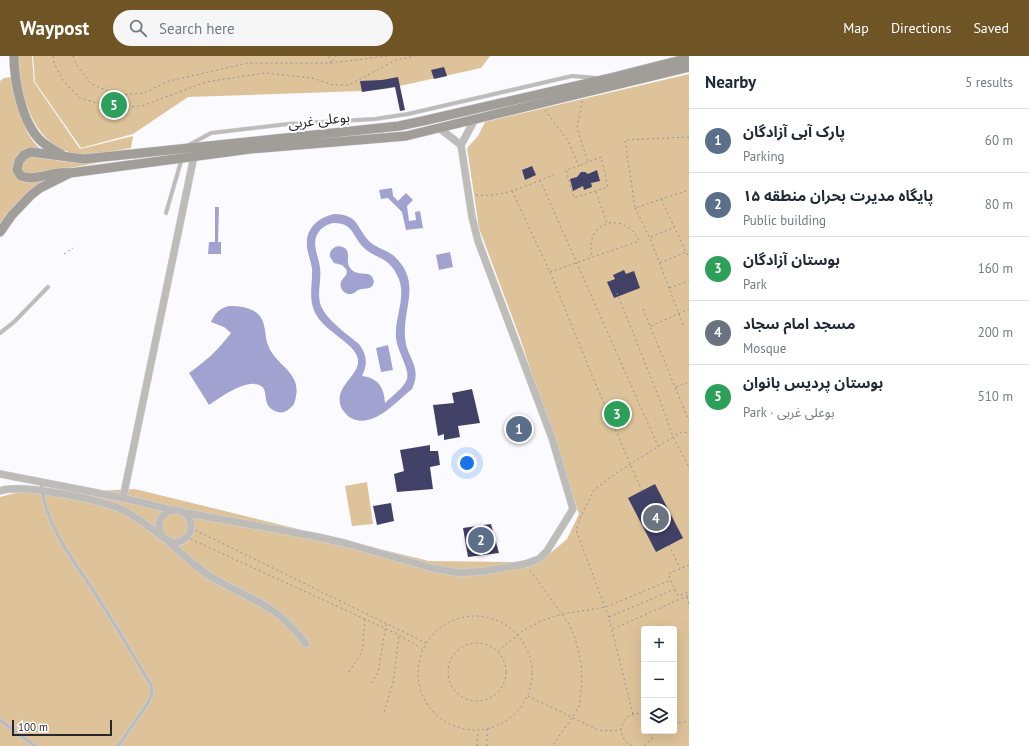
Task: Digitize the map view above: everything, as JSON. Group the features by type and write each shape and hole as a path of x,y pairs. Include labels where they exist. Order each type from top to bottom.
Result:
{"main road":[{"name":"بوعلی غربی","path":"14,56 17,84 23,106 32,128 41,141 65,156 84,159 182,153 194,156 250,149 406,136 689,67"},
{"name":"بوعلی غربی","path":"0,232 12,215 31,195 40,188 70,173 182,153 399,126 606,79 689,58"},
{"path":"65,156 31,152 22,157 17,165 17,170 21,176 28,179 57,172 70,173"}],"street":[{"path":"0,474 123,498 182,512 318,537 432,568 459,573 485,571 525,564 539,559 547,551 574,509 552,438 478,241 472,217 461,145 475,119"},
{"path":"439,128 461,145"},
{"path":"123,498 194,156"},
{"path":"0,491 22,488 103,502 122,509 138,518 166,539 189,561 210,576 263,605 281,617 296,631 306,644"},
{"path":"172,510 167,512 160,519 159,529 166,539 178,542 186,537 191,528 189,518 182,512"}],"lane":[{"path":"166,213 182,153 210,133 288,124 375,119 408,114 572,76 606,79"},
{"path":"0,333 14,322 48,287"},
{"path":"41,482 44,506 61,542 100,600 152,684 152,693 140,715 118,746"},
{"path":"0,720 35,746"}],"path":[{"path":"53,56 54,64 64,82 80,98 112,108 142,106 206,82 265,73 312,78 333,85 349,85 396,60 415,56"},
{"path":"73,56 76,64 91,84 118,95 144,93 169,81 248,63 331,63 387,56"},
{"path":"329,56 331,63"},
{"path":"331,63 336,56"},
{"path":"584,92 576,128 588,162"},
{"path":"540,103 568,141 579,166"},
{"path":"683,325 650,238 635,208 625,140 689,136"},
{"path":"601,157 608,187 574,198 566,170 588,162 601,157"},
{"path":"468,191 484,196 512,191 555,174"},
{"path":"540,180 658,446"},
{"path":"635,208 689,190"},
{"path":"512,191 550,272 593,378 642,491"},
{"path":"596,191 607,223"},
{"path":"661,199 689,258"},
{"path":"550,272 592,256 639,241 636,233 630,227 623,224 615,222 607,223 594,233 590,244 592,256"},
{"path":"650,238 675,227"},
{"path":"64,254 73,248"},
{"path":"660,263 686,252"},
{"path":"669,288 689,281"},
{"path":"617,292 673,437 689,467"},
{"path":"643,309 689,420"},
{"path":"650,326 689,309"},
{"path":"676,388 689,382"},
{"path":"633,714 606,607 576,530 594,490 615,474 658,446 682,432 689,432"},
{"path":"191,528 427,644"},
{"path":"186,537 399,635 423,649"},
{"path":"669,545 681,569"},
{"path":"525,564 569,624 575,638 581,662 582,684 579,706 552,746"},
{"path":"689,565 668,574 678,596 689,592"},
{"path":"498,651 518,634 541,621 562,614 606,607 671,580"},
{"path":"609,618 675,589"},
{"path":"612,629 688,596 689,604"},
{"path":"467,616 486,616 504,622 518,634 527,648 532,664 532,680 528,696 518,711 504,722 487,729 478,730 461,728 446,722 433,711 424,698 418,682 418,665 423,649 434,633 449,622 467,616"},
{"path":"349,672 362,652 365,619"},
{"path":"371,683 378,673 386,624"},
{"path":"384,712 393,683 399,635"},
{"path":"472,643 482,643 491,646 498,651 504,659 506,669 506,679 502,688 495,695 486,700 476,701 466,699 458,694 450,682 448,668 450,659 456,652 463,646 472,643"},
{"path":"528,696 598,730 621,730"},
{"path":"632,746 624,740 621,730 624,720 628,716 641,713"},
{"path":"677,723 689,721"},
{"path":"487,729 487,746"},
{"path":"477,746 478,730"},
{"path":"644,746 652,739 653,734"}],"shaded area":[{"path":"17,56 32,56 34,82 80,149 133,136 131,148 94,154 79,154 59,148 47,139 38,128 25,100 21,85"},
{"path":"33,56 490,56 481,68 386,89 188,97 133,134 81,148 35,82"},
{"path":"689,74 689,746 0,746 0,497 26,490 37,494 135,489 429,561 516,562 547,556 567,539 579,514 520,338 479,228 467,148 478,136 485,122"},
{"path":"12,77 18,106 24,125 28,134 41,149 22,153 21,180 30,182 59,175 0,225 0,81 4,78"},
{"path":"29,156 67,162 102,162 32,175 21,171 22,162"},
{"path":"367,482 373,524 352,526 345,486"}],"water":[{"path":"392,188 393,196 398,201 406,193 413,200 407,206 409,221 416,220 415,212 420,211 423,228 406,230 402,212 388,198 381,199 379,190"},
{"path":"215,207 219,207 218,242 221,242 221,254 208,254 209,242 215,242"},
{"path":"334,214 348,216 356,222 371,243 394,256 407,275 409,285 405,337 408,351 415,368 415,381 412,389 385,412 369,420 361,421 353,419 342,409 340,401 341,393 344,386 357,368 358,361 356,354 353,349 325,326 317,316 312,305 312,269 307,249 308,237 312,227 319,220","holes":["334,223 349,227 363,247 390,264 400,283 401,298 396,338 407,370 407,379 401,389 385,403 380,385 373,379 362,376 366,364 362,348 330,319 323,310 319,300 320,273 315,241 316,237 321,229 326,226"]},
{"path":"339,246 348,252 349,266 354,272 371,275 374,282 371,287 360,289 352,294 347,294 343,291 341,282 347,272 342,265 334,263 330,257 332,250"},
{"path":"450,252 453,267 439,270 436,255"},
{"path":"229,306 248,308 258,314 263,321 271,352 291,375 297,388 294,404 287,411 279,412 272,410 267,402 262,387 253,384 233,390 209,405 189,373 212,355 231,333 224,327 211,322 218,311"},
{"path":"388,345 393,370 381,372 376,348"}],"building":[{"path":"444,67 447,76 434,79 431,70"},
{"path":"398,77 405,110 400,111 395,87 362,92 360,81 382,80"},
{"path":"532,166 536,175 525,180 522,170"},
{"path":"597,170 600,181 591,183 592,187 584,190 583,186 573,191 570,179 577,177 581,172 588,174"},
{"path":"624,270 626,274 634,271 640,288 614,298 607,282 615,279 613,275"},
{"path":"472,389 480,423 458,426 460,437 444,440 444,434 438,436 433,405 454,403 452,393"},
{"path":"430,445 430,451 438,451 440,465 430,467 433,489 397,492 394,474 404,471 400,450"},
{"path":"655,484 683,538 656,552 628,498"},
{"path":"391,503 394,521 377,525 373,506"},
{"path":"491,524 499,553 468,557 463,528"}],"place":[{"name":"بوستان پردیس بانوان","path":"114,105"},
{"name":"بوستان آزادگان","path":"617,414"},
{"name":"پارک آبی آزادگان","path":"519,429"},
{"name":"مسجد امام سجاد","path":"656,518"},
{"name":"پایگاه مدیرت بحران منطقه ۱۵","path":"481,540"}]}
